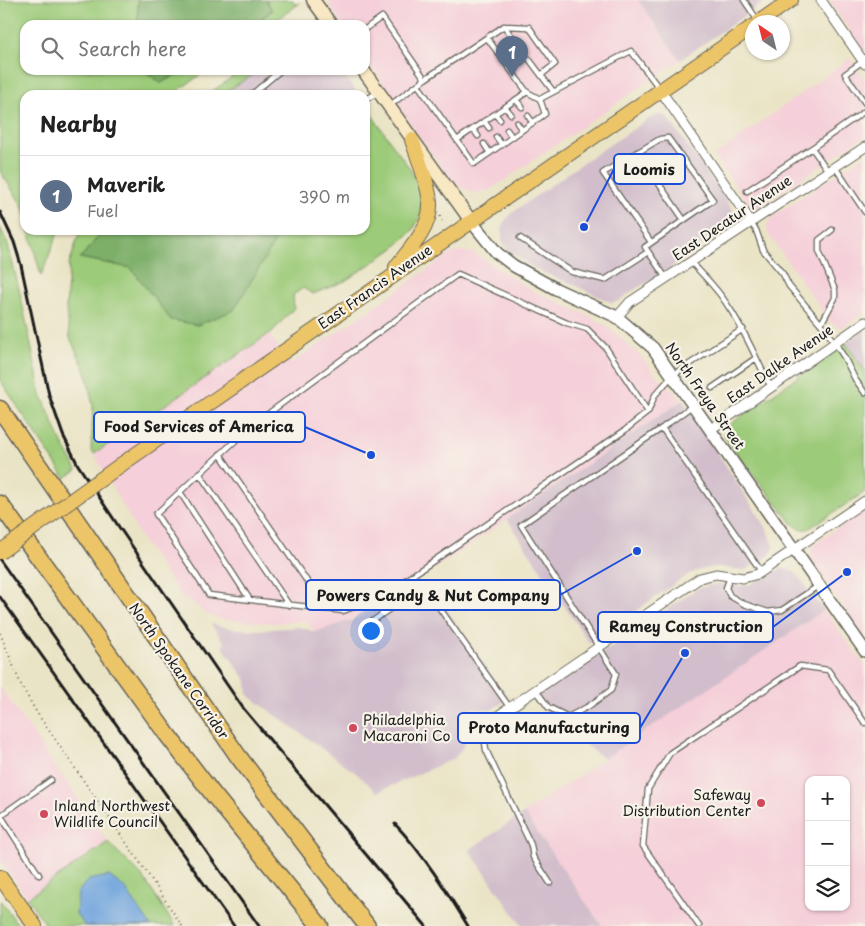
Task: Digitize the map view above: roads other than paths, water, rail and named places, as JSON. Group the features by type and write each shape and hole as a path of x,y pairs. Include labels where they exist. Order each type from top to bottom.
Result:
{"highway":[{"name":"North Spokane Corridor","path":"0,409 233,749 367,926"},
{"path":"0,504 166,733 320,926"}],"main road":[{"path":"313,0 327,20"},
{"path":"769,15 791,0"},
{"name":"East Francis Avenue","path":"0,552 122,464 387,279 745,32"},
{"name":"North Freya Street","path":"366,75 471,221"},
{"path":"387,279 426,224 429,213 429,196 412,140"},
{"path":"0,877 35,926"}],"street":[{"path":"821,0 864,63"},
{"path":"661,91 751,222"},
{"name":"East Decatur Avenue","path":"617,317 630,302 831,169 864,150"},
{"name":"North Freya Street","path":"471,221 496,253 514,266 556,289 617,317 653,348 674,375 865,651"},
{"name":"East Dalke Avenue","path":"711,429 865,322"},
{"path":"483,726 700,578 716,574 743,578 761,571 865,501"}],"lane":[{"path":"744,0 754,15"},
{"path":"370,26 382,18 426,79"},
{"path":"504,26 522,50"},
{"path":"388,106 504,26 529,27 556,64 541,74"},
{"path":"418,85 474,164 502,145 545,114 540,98 527,92 487,38"},
{"path":"540,98 631,51 661,91"},
{"path":"529,59 553,91"},
{"path":"864,63 844,74 865,103"},
{"path":"257,90 275,75"},
{"path":"370,97 378,92"},
{"path":"457,140 527,92"},
{"path":"516,100 522,107"},
{"path":"505,107 510,114"},
{"path":"747,191 865,111"},
{"path":"495,114 500,120"},
{"path":"528,116 533,123"},
{"path":"484,121 489,128"},
{"path":"517,123 522,130"},
{"path":"473,129 478,136"},
{"path":"507,130 512,137"},
{"path":"496,137 502,145"},
{"path":"651,242 603,173 660,139 668,138 713,200 645,247 666,278"},
{"path":"484,144 490,153"},
{"path":"812,148 865,212"},
{"path":"637,152 684,220"},
{"path":"751,222 767,255 801,302 835,343 865,393"},
{"path":"821,324 835,298 835,290 820,251 819,240 832,230"},
{"path":"520,238 572,272 605,280 648,252"},
{"path":"691,262 714,286 728,305 743,330 771,388"},
{"path":"648,412 606,348 587,330 567,323 458,274 250,426 156,514 209,595 343,611 382,596 624,431 648,412 655,395 674,375 743,330"},
{"path":"712,388 756,358"},
{"path":"536,690 548,707 568,717 589,706 611,690 616,674 521,525 694,405"},
{"path":"662,428 761,571"},
{"path":"220,454 326,609"},
{"path":"199,473 290,605"},
{"path":"180,492 250,600"},
{"path":"730,577 726,588 730,596 744,604 768,612 782,610 819,585"},
{"path":"367,625 401,601 428,597 438,606 510,708"},
{"path":"699,926 643,846 648,789 670,754 800,666 828,670 865,723"},
{"path":"483,726 486,750 532,845 533,857 550,882"},
{"path":"40,875 0,816 51,780"}],"water":[{"path":"109,876 125,888 151,926 85,926 76,914 78,892 88,880"}],"railway":[{"path":"0,212 14,242 21,265 49,395 63,435 78,465 243,708 426,926"},
{"path":"0,560 259,926"},
{"path":"0,597 234,926"},
{"path":"395,824 425,860 468,926"}],"place":[{"name":"Maverik","path":"512,77"},
{"name":"Loomis","path":"584,227"},
{"name":"Food Services of America","path":"371,455"},
{"name":"Powers Candy & Nut Company","path":"637,551"},
{"name":"Ramey Construction","path":"847,572"},
{"name":"Proto Manufacturing","path":"685,653"},
{"name":"Philadelphia Macaroni Co","path":"353,728"},
{"name":"Safeway Distribution Center","path":"761,803"},
{"name":"Inland Northwest Wildlife Council","path":"44,814"}]}
